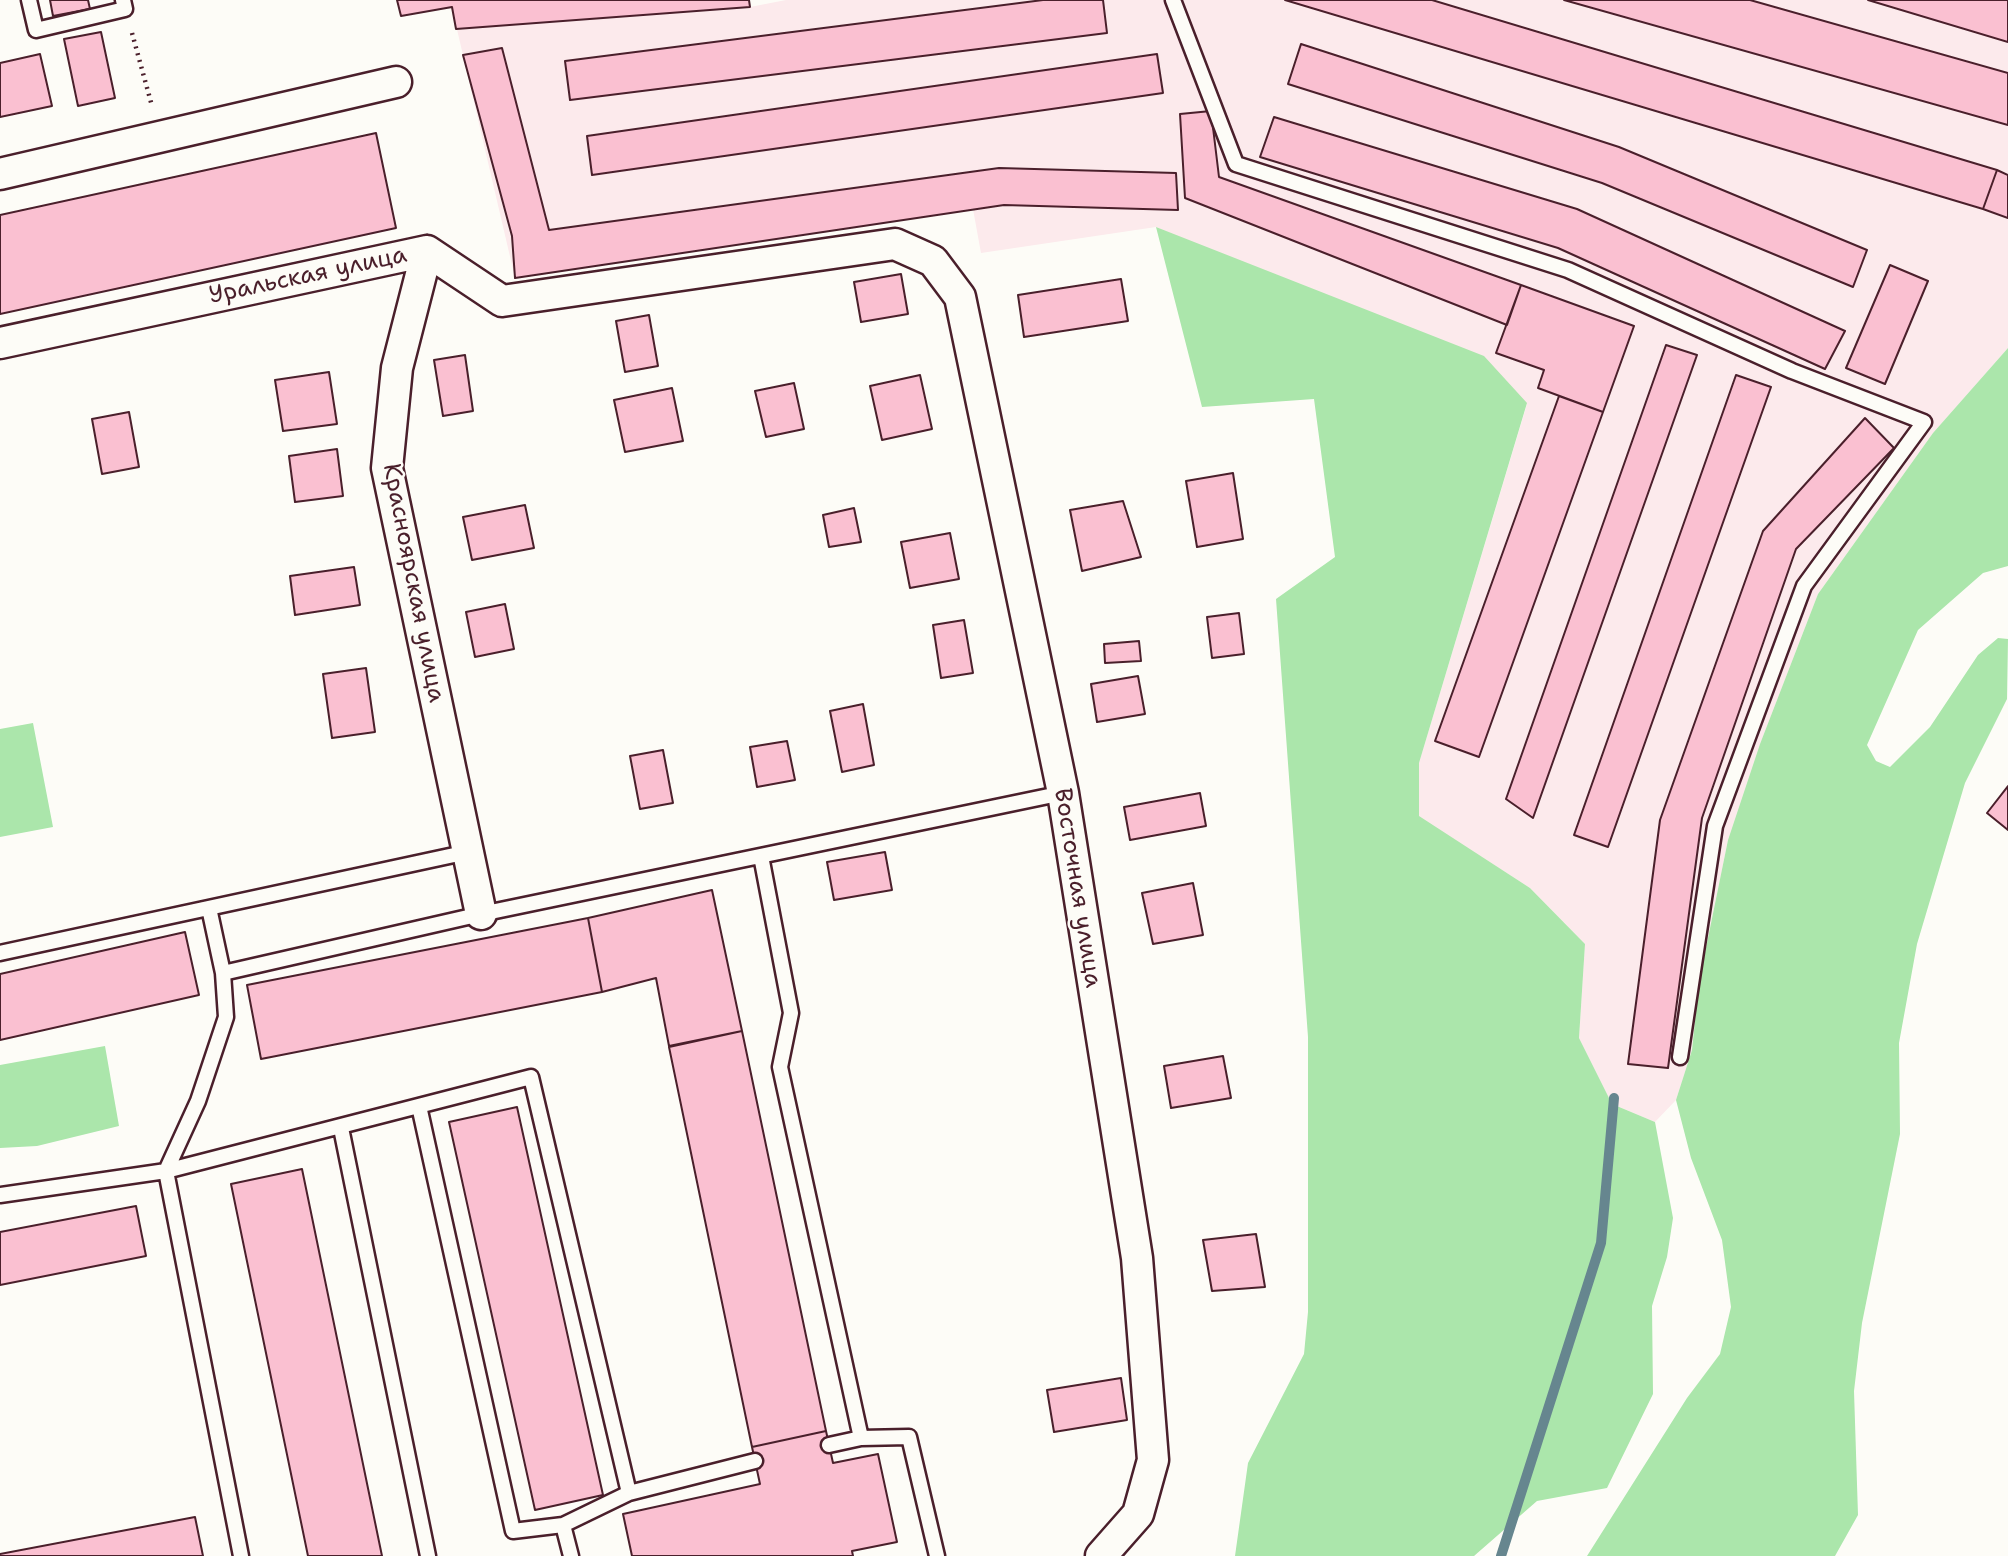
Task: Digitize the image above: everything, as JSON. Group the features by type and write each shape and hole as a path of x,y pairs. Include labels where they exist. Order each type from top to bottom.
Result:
{"street":[{"path":"0,174 396,82"},
{"name":"Уральская улица","path":"0,343 427,251 502,301 895,244"},
{"name":"Восточная улица","path":"895,244 933,261 960,297 1063,793 1137,1258 1153,1460 1138,1514 1101,1556"},
{"name":"Красноярская улица","path":"427,251 397,368 387,468 481,914"}],"lane":[{"path":"29,0 36,30 124,4"},
{"path":"1173,0 1236,164 1568,270 1792,371 1924,422 1804,586 1715,826 1680,1057"},
{"path":"223,972 481,914 1063,793"},
{"path":"0,953 468,852"},
{"path":"761,856 791,1013 780,1067 861,1438"},
{"path":"209,908 223,972 226,1017 198,1101 166,1171 241,1556"},
{"path":"0,1195 166,1171 531,1077 629,1493"},
{"path":"419,1106 513,1531 563,1525 629,1493 755,1461"},
{"path":"341,1128 428,1556"},
{"path":"829,1445 861,1438 909,1437 937,1556"},
{"path":"563,1525 571,1556"}],"path":[{"path":"124,4 160,136"}],"shaded area":[{"path":"397,0 749,0 750,7 786,0 2008,0 2008,348 1933,433 1818,594 1760,744 1728,840 1699,982 1692,1050 1676,1100 1655,1122 1612,1104 1579,1038 1585,944 1530,888 1419,817 1419,763 1527,404 1156,227 981,253 973,209 515,278 452,8 401,16"}],"green space":[{"path":"1156,227 1484,356 1527,403 1419,763 1419,816 1530,888 1585,944 1579,1038 1612,1104 1655,1122 1673,1218 1667,1257 1652,1306 1653,1394 1607,1488 1537,1501 1474,1556 1235,1556 1248,1463 1304,1354 1308,1312 1308,1037 1276,599 1335,557 1314,399 1202,407"},
{"path":"2008,348 2008,566 1983,573 1918,630 1867,745 1876,761 1890,767 1930,727 1978,655 1998,638 2008,639 2007,699 1965,783 1917,944 1899,1043 1900,1134 1862,1323 1854,1391 1858,1515 1835,1556 1587,1556 1687,1398 1720,1354 1731,1307 1722,1240 1691,1158 1676,1100 1692,1050 1699,982 1728,840 1760,744 1818,594 1933,433"},
{"path":"33,723 53,827 0,837 0,729"},
{"path":"105,1046 119,1126 37,1146 0,1148 0,1065"}],"building":[{"path":"50,0 88,0 90,9 53,16"},
{"path":"397,0 749,0 750,7 456,29 452,7 401,16"},
{"path":"1043,0 1103,0 1107,33 570,100 565,61"},
{"path":"1285,0 1432,0 1997,170 1983,209"},
{"path":"1564,0 1750,0 2008,73 2008,125"},
{"path":"1868,0 2008,0 2008,42"},
{"path":"101,32 115,98 78,106 64,39"},
{"path":"1301,44 1619,147 1867,250 1853,287 1602,183 1288,84"},
{"path":"502,48 549,230 999,168 1176,173 1178,210 1004,205 515,278 512,236 463,55"},
{"path":"40,54 52,106 0,117 0,63"},
{"path":"1157,54 1163,93 592,175 587,136"},
{"path":"1211,111 1219,177 1521,285 1507,325 1185,198 1180,114"},
{"path":"1274,117 1577,209 1845,331 1825,369 1558,248 1260,157"},
{"path":"376,133 396,228 0,314 0,215"},
{"path":"1997,170 2008,175 2008,218 1983,209"},
{"path":"1890,265 1928,281 1885,384 1846,368"},
{"path":"901,274 908,314 861,322 854,282"},
{"path":"1121,279 1128,321 1024,337 1018,295"},
{"path":"1521,285 1634,326 1603,412 1538,388 1544,370 1496,353"},
{"path":"649,315 658,366 625,372 616,321"},
{"path":"1666,345 1697,355 1533,818 1506,799"},
{"path":"465,355 473,411 443,416 434,360"},
{"path":"329,372 337,424 283,431 275,380"},
{"path":"920,375 932,429 882,440 870,386"},
{"path":"1736,375 1771,387 1608,847 1574,835"},
{"path":"794,383 804,429 766,437 755,391"},
{"path":"672,388 683,441 625,452 614,400"},
{"path":"1559,396 1603,412 1479,757 1435,741"},
{"path":"129,412 139,467 102,474 92,419"},
{"path":"1865,418 1894,448 1796,549 1702,818 1668,1068 1628,1064 1660,820 1763,531"},
{"path":"337,449 343,496 295,502 289,456"},
{"path":"1233,473 1243,539 1197,547 1186,481"},
{"path":"1123,501 1141,557 1082,571 1070,510"},
{"path":"525,505 534,548 472,560 463,517"},
{"path":"854,508 861,542 829,547 823,515"},
{"path":"950,533 959,579 910,588 901,542"},
{"path":"354,567 360,605 295,615 290,576"},
{"path":"505,604 514,649 475,657 466,612"},
{"path":"1239,613 1244,654 1212,658 1207,617"},
{"path":"964,620 973,673 941,678 933,625"},
{"path":"1139,641 1141,661 1105,663 1104,644"},
{"path":"366,668 375,732 332,738 323,674"},
{"path":"1138,676 1145,714 1097,722 1091,684"},
{"path":"863,704 874,765 842,772 830,711"},
{"path":"787,741 795,780 757,787 750,747"},
{"path":"663,750 673,803 640,809 630,756"},
{"path":"2008,786 2008,830 1987,813"},
{"path":"1200,793 1206,826 1130,840 1124,807"},
{"path":"885,852 892,890 834,900 827,862"},
{"path":"1193,883 1203,935 1153,944 1142,893"},
{"path":"712,890 742,1031 669,1046 656,978 602,992 588,918"},
{"path":"588,918 602,992 261,1059 247,985"},
{"path":"185,932 199,995 0,1040 0,974"},
{"path":"742,1031 826,1431 752,1447 669,1047"},
{"path":"1223,1056 1231,1098 1171,1108 1164,1066"},
{"path":"517,1107 603,1495 535,1510 449,1122"},
{"path":"302,1169 382,1556 308,1556 231,1184"},
{"path":"136,1206 146,1256 0,1285 0,1232"},
{"path":"1256,1234 1265,1287 1212,1291 1203,1240"},
{"path":"1121,1378 1127,1420 1054,1432 1047,1390"},
{"path":"826,1431 833,1463 878,1454 897,1542 852,1551 853,1556 632,1556 623,1514 760,1484 752,1447"},
{"path":"195,1517 203,1556 0,1556 0,1554"}],"waterway":[{"path":"1501,1556 1601,1243 1614,1098"}]}
